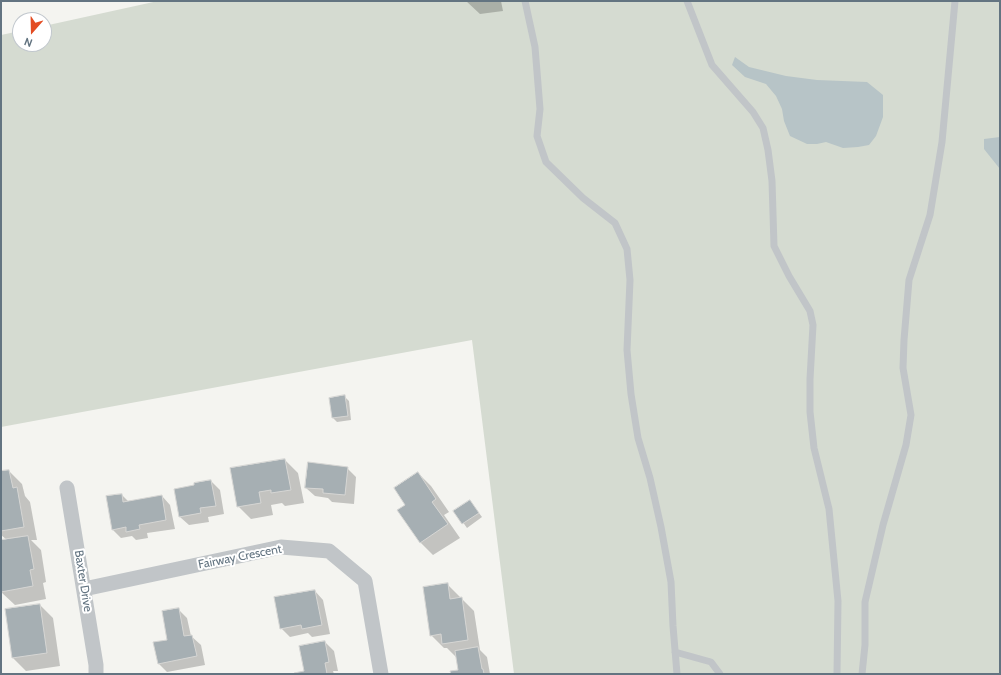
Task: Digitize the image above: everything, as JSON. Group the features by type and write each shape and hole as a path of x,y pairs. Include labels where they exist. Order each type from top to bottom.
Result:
{"street":[{"name":"Baxter Drive","path":"67,488 96,665 96,674"},
{"name":"Fairway Crescent","path":"84,589 281,547 329,551 365,581 381,674"}],"lane":[{"path":"525,1 536,54 540,109 537,136 546,162 583,198 615,223 627,249 630,280 627,350 631,394 638,438 650,478 671,582 677,674"},
{"path":"686,1 712,65 753,112 763,128 768,150 772,181 774,246 788,276 810,311 813,324 810,412 814,448 823,478 830,516 838,601 837,674"},
{"path":"862,674 865,645 864,602 883,525 906,445 911,415 903,368 909,280 930,215 942,142 955,1"},
{"path":"675,652 711,662 720,674"}],"shaded area":[{"path":"158,1 1000,1 1000,674 514,674 472,340 1,427 1,35 12,33 12,52 52,52 52,24"},
{"path":"735,57 749,67 786,76 817,80 867,82 883,95 883,117 876,136 869,145 843,148 826,142 807,144 790,136 784,121 782,109 776,96 766,84 745,77 732,65"},
{"path":"1000,137 1000,169 984,149 984,139"}],"building":[{"path":"345,395 348,416 332,418 329,398"},
{"path":"285,459 291,490 271,493 271,490 259,492 261,503 237,507 230,468"},
{"path":"308,462 348,467 345,495 323,493 323,489 305,488"},
{"path":"9,470 13,488 17,487 24,527 1,531 1,471"},
{"path":"418,472 436,499 432,502 448,524 420,543 397,510 405,505 394,488"},
{"path":"211,480 216,506 200,508 201,513 179,517 174,489"},
{"path":"122,494 123,502 162,495 166,520 139,525 140,529 126,532 126,527 112,530 106,496"},
{"path":"470,500 479,513 462,524 453,511"},
{"path":"28,536 34,569 30,570 33,586 1,592 1,540"},
{"path":"448,583 450,599 462,597 468,640 442,644 441,634 430,636 423,587"},
{"path":"315,590 322,625 302,629 301,625 280,629 274,597"},
{"path":"40,604 47,653 12,658 5,609"},
{"path":"179,608 184,636 192,635 197,656 158,664 153,642 167,640 162,611"},
{"path":"325,641 329,662 325,663 327,674 294,674 304,671 299,646"},
{"path":"478,647 484,674 451,674 450,671 458,670 455,651"}]}
